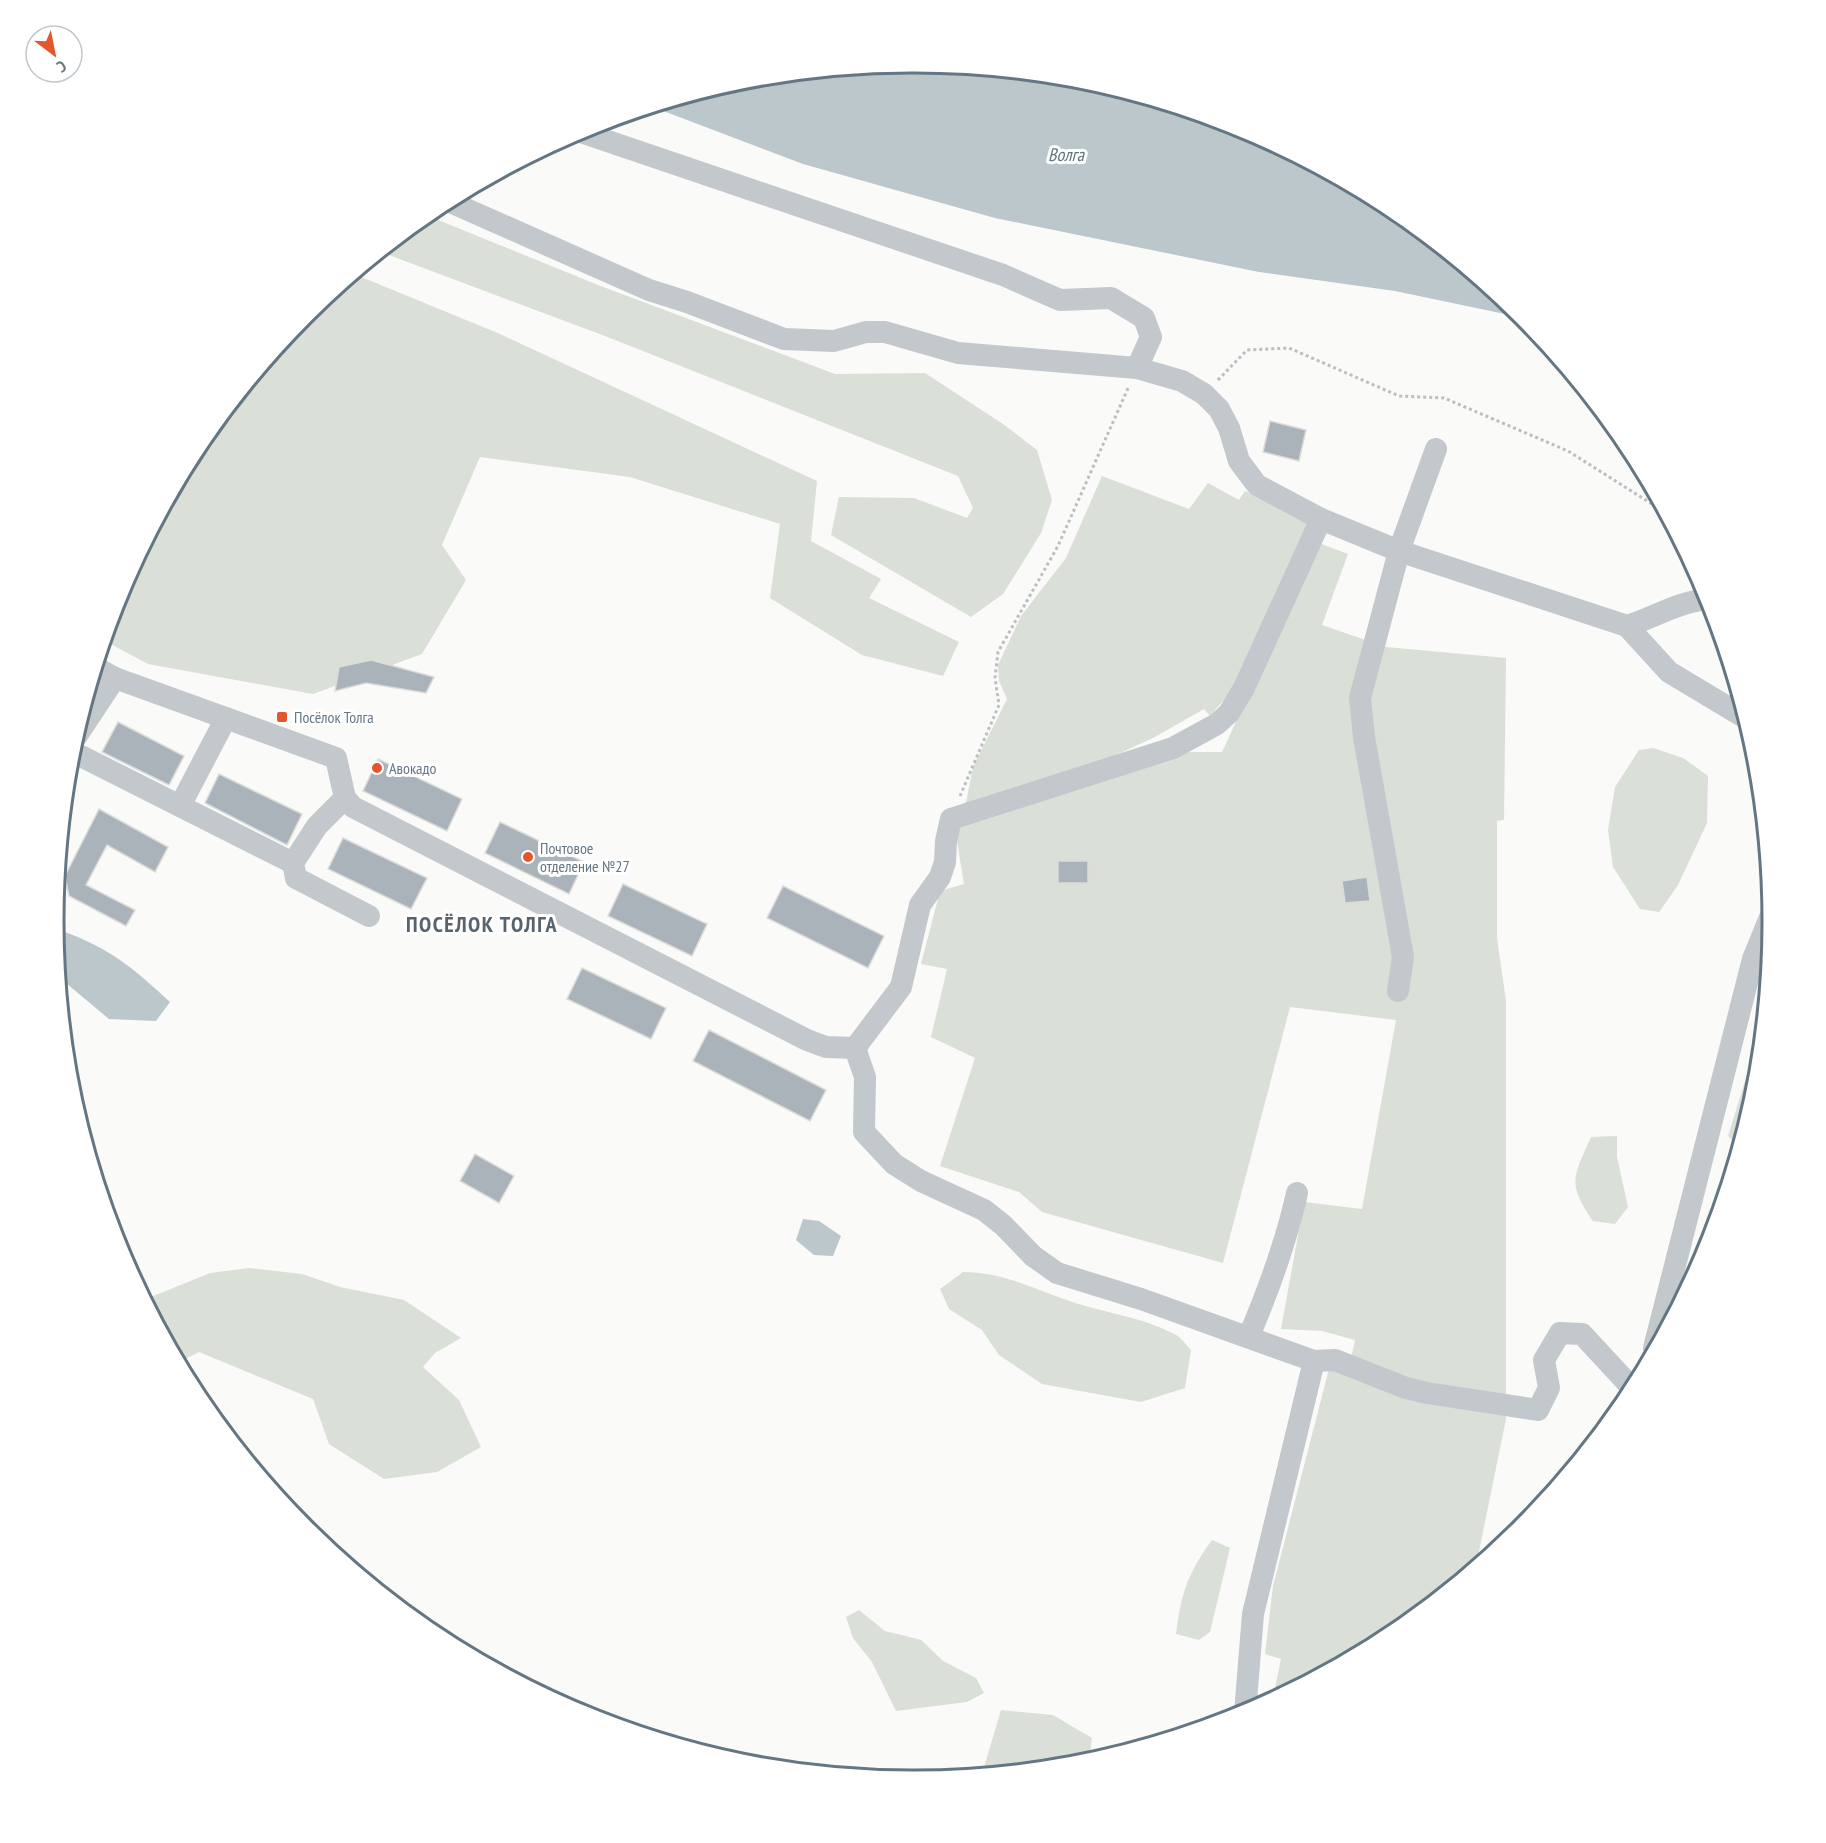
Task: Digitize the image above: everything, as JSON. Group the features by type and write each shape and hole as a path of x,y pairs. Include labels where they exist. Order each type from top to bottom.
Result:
{"street":[{"path":"593,136 1003,275 1060,300 1111,298 1144,318 1151,337 1137,368"},
{"path":"459,206 649,290 784,339 834,341 866,332 885,332 958,353 1137,368 1182,381 1204,394 1219,409 1229,428 1239,461 1246,475 1257,485 1321,519 1399,551 1627,626 1669,672 1735,712"},
{"path":"1398,992 1403,957 1364,737 1360,698 1399,551 1436,449"},
{"path":"855,1048 901,987 920,905 940,877 945,862 946,841 951,819 1155,755 1217,724 1228,713 1244,688 1321,519"},
{"path":"1627,626 1657,617 1689,600 1698,600"},
{"path":"95,697 106,673 336,758 345,798 353,807 807,1040 826,1047 855,1048"},
{"path":"180,806 226,718"},
{"path":"81,756 293,863"},
{"path":"345,798 317,826 293,863 296,878 369,916"},
{"path":"1661,1322 1753,959 1761,938"},
{"path":"855,1048 865,1077 864,1132 894,1164 921,1181 984,1210 1004,1225 1033,1256 1057,1273 1249,1336 1314,1361 1335,1360 1406,1388 1427,1393 1538,1410 1549,1388 1544,1360 1560,1333 1582,1334 1626,1382"},
{"path":"1249,1336 1272,1282 1286,1239 1297,1193"},
{"path":"1246,1701 1253,1614 1314,1361"}],"path":[{"path":"1204,394 1247,350 1289,348 1399,396 1444,398 1568,451 1652,504"},
{"path":"951,819 999,705 995,678 998,652 1058,546 1137,368"}],"shaded area":[{"path":"437,219 598,285 835,374 925,373 1003,424 1037,450 1052,500 1041,533 1003,594 971,617 831,535 839,497 914,498 967,518 973,508 958,476 605,336 388,255"},
{"path":"362,277 500,334 817,481 811,541 881,579 869,598 959,642 943,676 862,655 770,598 780,524 630,477 480,457 442,545 466,580 422,654 313,694 148,664 112,645 129,597 178,497 207,450 275,362 313,322"},
{"path":"1102,476 1189,509 1208,483 1239,500 1245,491 1309,523 1235,687 1210,716 1204,709 1153,738 1092,766 965,807 973,767 1007,699 999,681 998,665 1021,616 1066,558"},
{"path":"1319,543 1348,554 1322,625 1386,647 1506,658 1504,820 1497,821 1497,938 1506,1001 1506,1419 1479,1553 1430,1595 1384,1627 1337,1656 1275,1688 1281,1659 1265,1654 1273,1586 1329,1369 1348,1372 1355,1340 1322,1331 1281,1329 1304,1202 1362,1209 1396,1020 1290,1007 1223,1263 1042,1212 1019,1192 940,1166 975,1058 931,1037 947,969 921,964 940,891 964,884 956,835 961,825 1182,752 1222,752"},
{"path":"1653,748 1683,758 1708,776 1707,823 1678,885 1659,912 1640,909 1613,867 1608,830 1615,787 1639,750"},
{"path":"1747,1074 1733,1141 1728,1136"},
{"path":"1617,1136 1617,1157 1628,1207 1615,1224 1593,1221 1576,1189 1577,1172 1591,1137"},
{"path":"249,1268 302,1274 340,1287 404,1300 461,1338 435,1353 423,1367 459,1400 481,1447 437,1472 384,1479 329,1444 313,1399 199,1352 186,1359 152,1297 210,1273"},
{"path":"963,1272 1009,1279 1082,1305 1141,1321 1174,1334 1191,1350 1185,1388 1141,1402 1042,1384 999,1355 982,1330 949,1309 940,1289"},
{"path":"1212,1540 1230,1548 1210,1632 1199,1640 1176,1634 1180,1607 1191,1573"},
{"path":"859,1610 885,1631 921,1640 943,1661 976,1678 984,1693 967,1702 896,1711 872,1662 853,1638 846,1617"},
{"path":"1001,1710 1053,1715 1092,1738 1090,1751 1024,1763 984,1767"}],"water":[{"name":"Волга","path":"913,73 1024,80 1079,89 1133,102 1186,118 1238,138 1337,187 1430,248 1504,314 1395,291 1259,272 995,218 803,164 663,111 747,89 802,80"},
{"path":"64,932 109,953 170,1002 156,1021 109,1019 67,984"},
{"path":"803,1219 819,1221 841,1236 833,1256 814,1255 796,1240"}],"building":[{"path":"1270,421 1306,430 1299,461 1263,452"},
{"path":"371,660 434,677 426,693 366,683 335,691 339,667"},
{"path":"118,722 184,756 169,785 102,752"},
{"path":"378,759 462,799 447,831 363,791"},
{"path":"219,774 302,814 287,845 205,803"},
{"path":"99,809 168,847 155,872 107,845 86,885 135,910 126,926 69,896 66,875"},
{"path":"500,822 584,862 569,894 485,853"},
{"path":"343,838 427,878 411,909 328,869"},
{"path":"1058,861 1088,861 1088,883 1058,883"},
{"path":"1367,877 1370,901 1345,903 1342,881"},
{"path":"623,884 707,924 692,956 608,916"},
{"path":"783,886 884,936 868,968 767,918"},
{"path":"582,968 666,1008 651,1039 567,999"},
{"path":"709,1030 826,1090 810,1121 693,1061"},
{"path":"475,1154 514,1176 499,1203 460,1181"}],"place":[{"name":"Посёлок Толга","path":"282,717"},
{"name":"Авокадо","path":"377,768"},
{"name":"Почтовое отделение №27","path":"528,857"}],"district":[{"name":"ПОСЁЛОК ТОЛГА","path":"482,924"}]}
